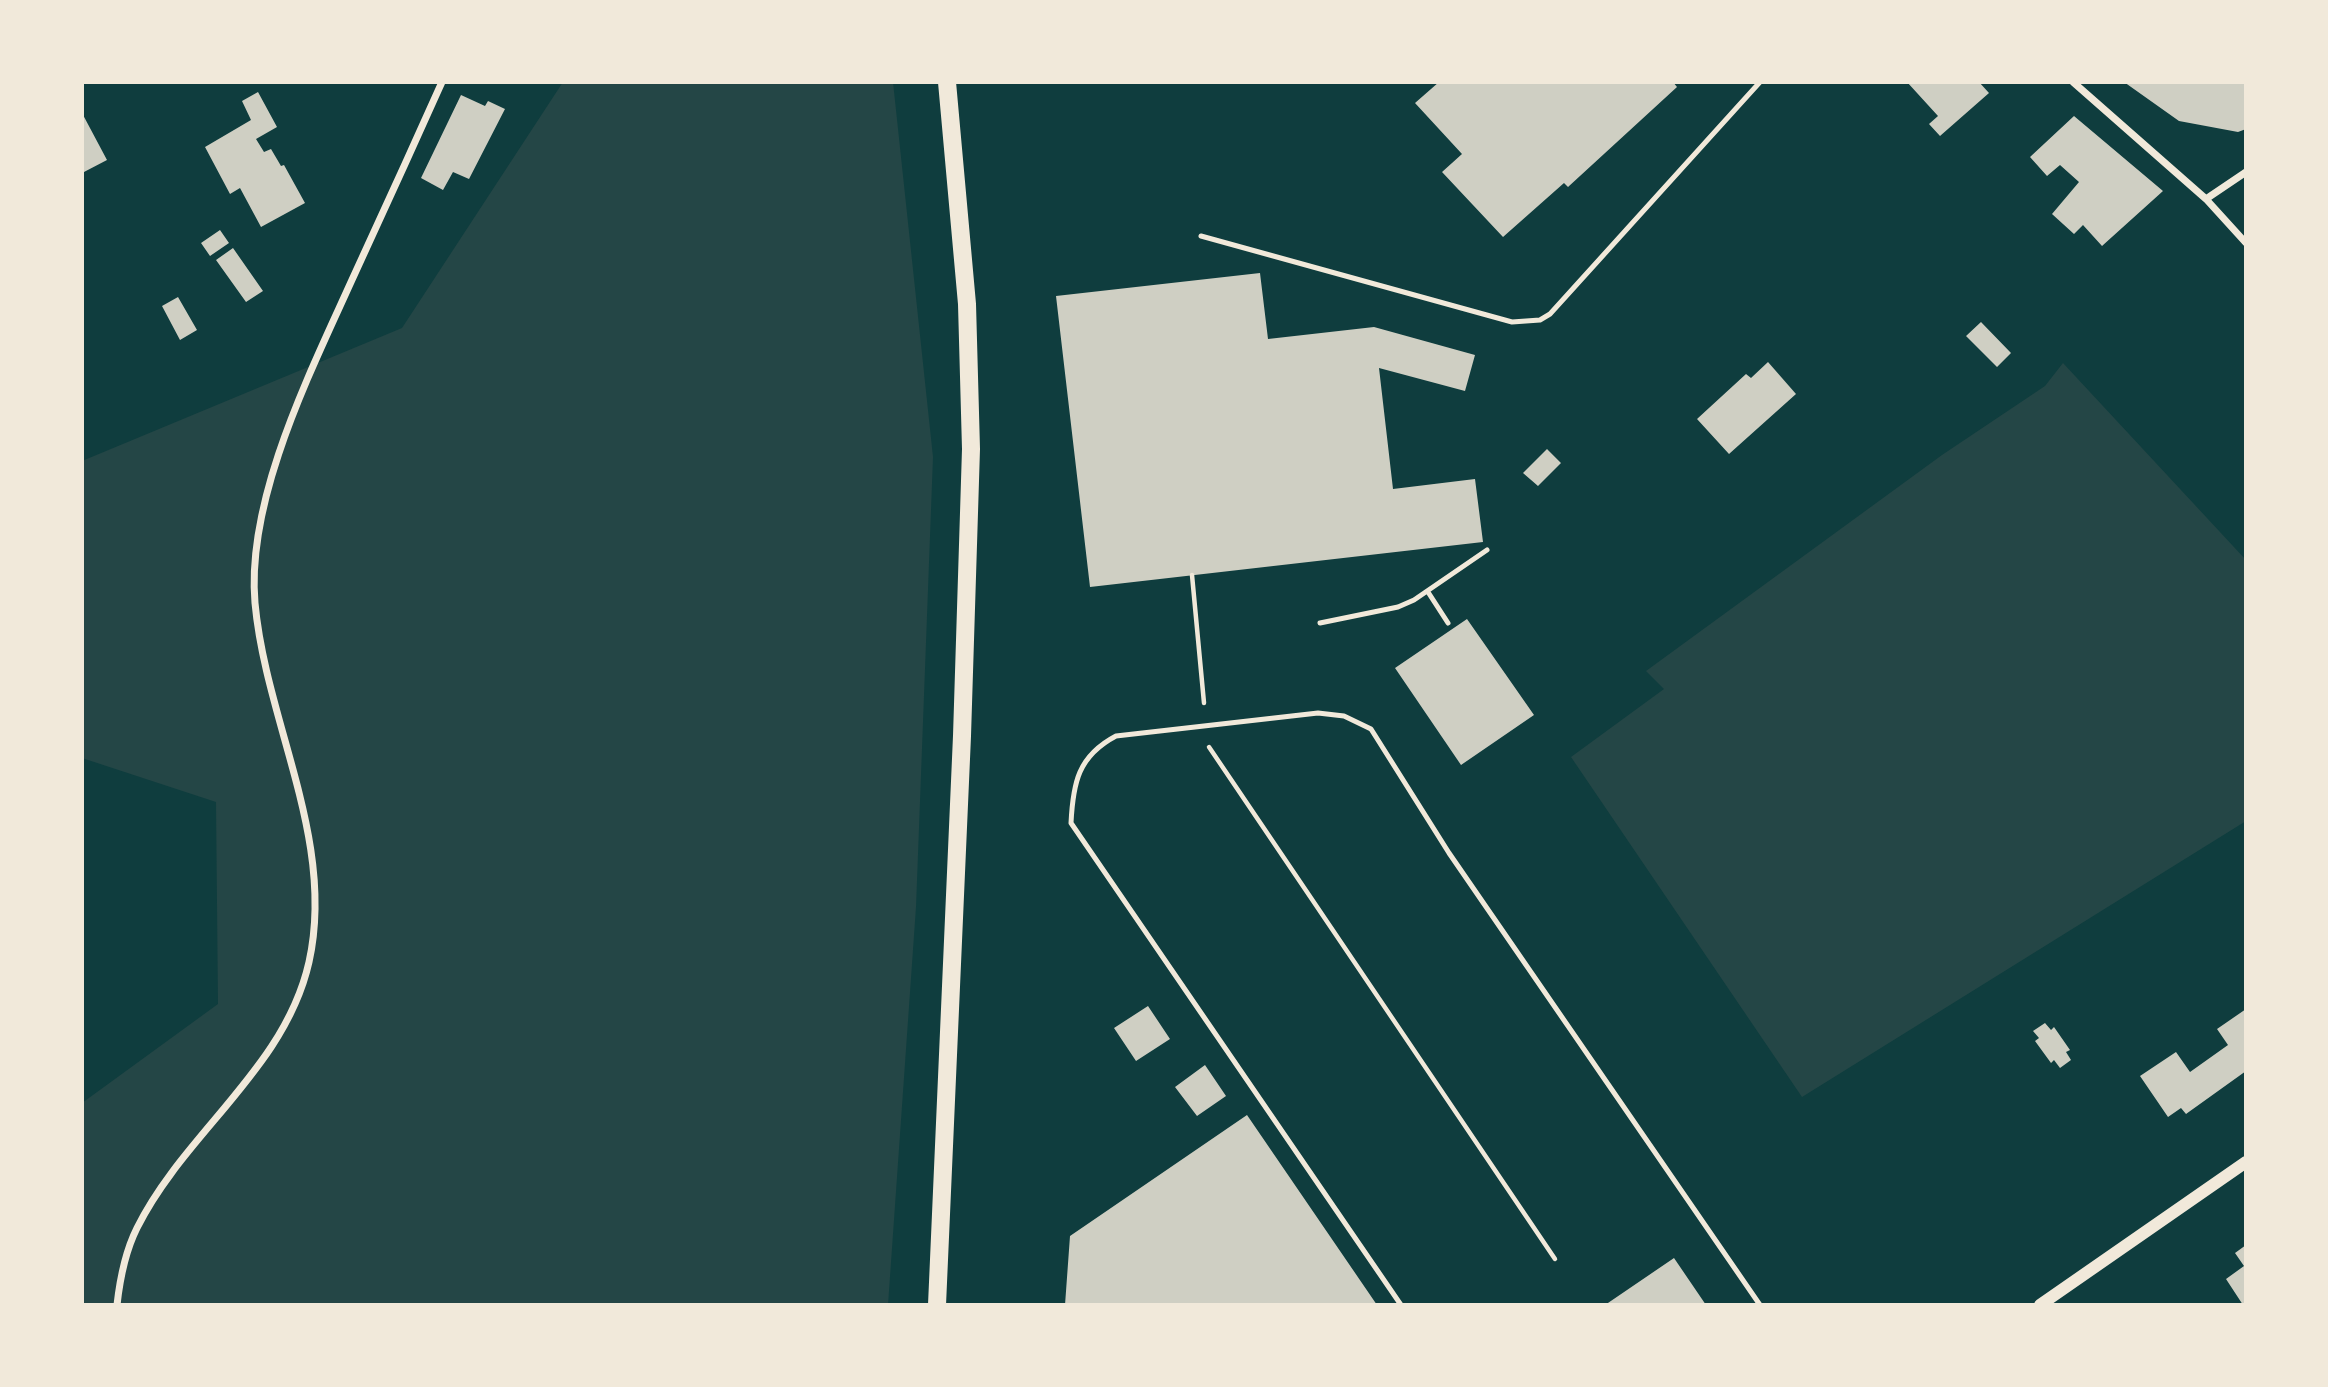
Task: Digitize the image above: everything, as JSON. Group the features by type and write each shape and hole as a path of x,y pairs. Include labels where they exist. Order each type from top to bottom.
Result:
{"main road":[{"path":"937,1305 962,736 971,449 968,304 947,82"}],"street":[{"path":"117,1305 128,1250 150,1205 278,1038 302,987 314,930 314,873 259,629 254,571 256,542 270,484 302,396 442,82"},
{"path":"2073,82 2206,199 2246,243"},
{"path":"2206,199 2246,172"},
{"path":"2040,1305 2246,1162"}],"lane":[{"path":"1200,236 1512,322 1540,320 1550,314 1760,82"},
{"path":"1320,623 1398,607 1428,592 1487,550"},
{"path":"1428,592 1448,623"},
{"path":"1401,1305 1070,823 1075,776 1098,746 1127,732 1334,713 1354,719 1371,729 1449,853 1760,1305"}],"path":[{"path":"1192,575 1208,746 1555,1259"}],"shaded area":[{"path":"563,82 893,82 933,457 916,907 888,1305 82,1305 82,1103 218,1004 216,802 82,758 82,461 402,328"},
{"path":"2063,363 2246,560 2246,821 1802,1097 1571,757 1664,689 1646,671 1942,455 2045,386"}],"building":[{"path":"1439,82 1673,82 1677,87 1568,187 1564,183 1503,237 1442,172 1462,154 1415,103"},
{"path":"1907,82 1979,82 1989,93 1940,136 1929,124 1938,116"},
{"path":"2124,82 2246,82 2246,129 2238,132 2179,121"},
{"path":"258,92 277,127 256,139 264,152 271,149 281,166 284,165 305,203 261,227 240,188 230,194 205,147 251,120 242,101"},
{"path":"461,95 485,106 488,101 505,109 469,179 453,172 443,190 421,178"},
{"path":"82,113 107,160 84,172 82,168"},
{"path":"2074,116 2163,191 2102,246 2083,225 2074,234 2052,214 2079,182 2060,165 2047,176 2030,157"},
{"path":"220,230 229,243 210,256 201,243"},
{"path":"233,248 263,291 246,302 216,260"},
{"path":"1260,273 1268,339 1374,327 1475,355 1465,391 1379,368 1393,489 1475,479 1483,542 1090,587 1056,296"},
{"path":"178,297 197,330 180,340 162,306"},
{"path":"1981,322 2011,353 1997,367 1966,336"},
{"path":"1768,362 1796,394 1729,454 1697,419 1746,374 1751,378"},
{"path":"1547,449 1561,463 1538,486 1523,473"},
{"path":"1467,619 1534,715 1461,765 1395,668"},
{"path":"1148,1006 1170,1039 1136,1061 1114,1028"},
{"path":"2246,1009 2246,1071 2186,1114 2181,1108 2168,1117 2140,1076 2176,1052 2190,1072 2228,1045 2217,1029"},
{"path":"2045,1023 2051,1030 2054,1027 2070,1050 2066,1052 2071,1060 2060,1068 2054,1060 2051,1063 2035,1041 2039,1038 2033,1031"},
{"path":"1205,1065 1226,1096 1197,1116 1175,1087"},
{"path":"1247,1115 1377,1305 1065,1305 1070,1236"},
{"path":"2246,1245 2246,1305 2243,1305 2226,1279 2244,1266 2235,1253"},
{"path":"1674,1258 1706,1305 1605,1305"}]}
